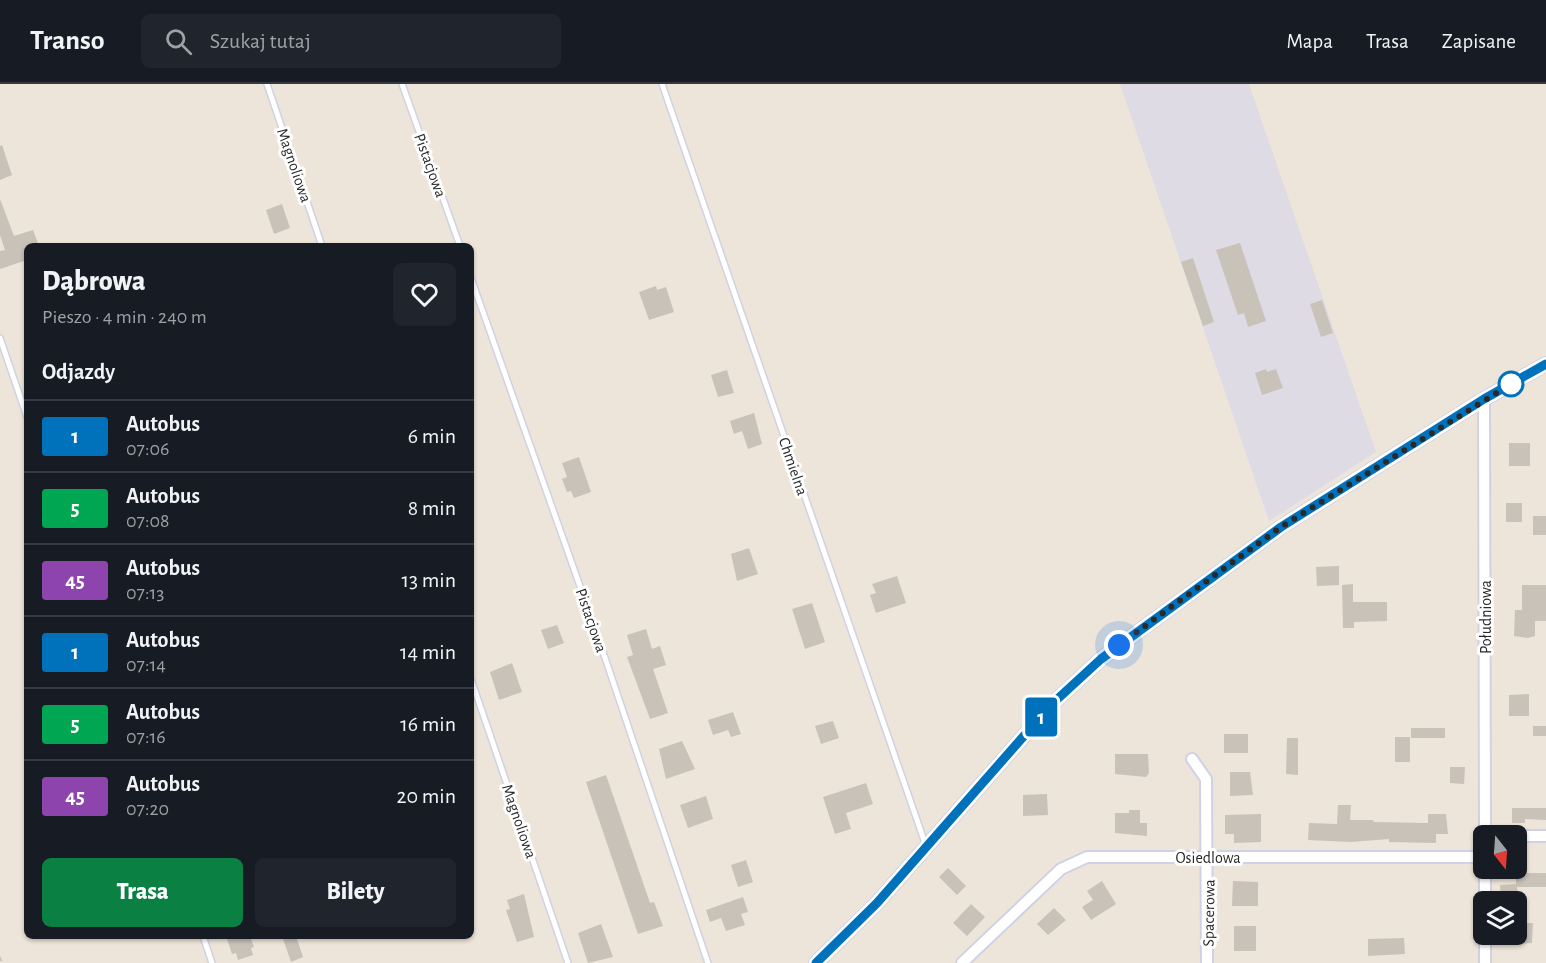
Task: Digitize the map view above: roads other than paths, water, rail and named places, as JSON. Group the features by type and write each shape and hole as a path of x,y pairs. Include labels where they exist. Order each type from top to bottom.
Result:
{"street":[{"path":"816,963 877,903 1052,704 1101,659 1281,527 1484,399 1546,364"},
{"name":"Południowa","path":"1484,399 1485,825"},
{"name":"Spacerowa","path":"1192,759 1206,779 1207,963"},
{"path":"1527,836 1546,836"},
{"name":"Osiedlowa","path":"970,960 1060,869 1087,857 1473,857"},
{"path":"1485,945 1485,963"}],"lane":[{"name":"Magnoliowa","path":"267,84 321,243"},
{"name":"Pistacjowa","path":"402,84 458,243"},
{"name":"Chmielna","path":"662,84 926,848"},
{"name":"Pistacjowa","path":"474,286 599,640 708,963"},
{"path":"0,338 24,408"},
{"name":"Magnoliowa","path":"474,688 568,963"},
{"path":"204,939 212,963"}]}
